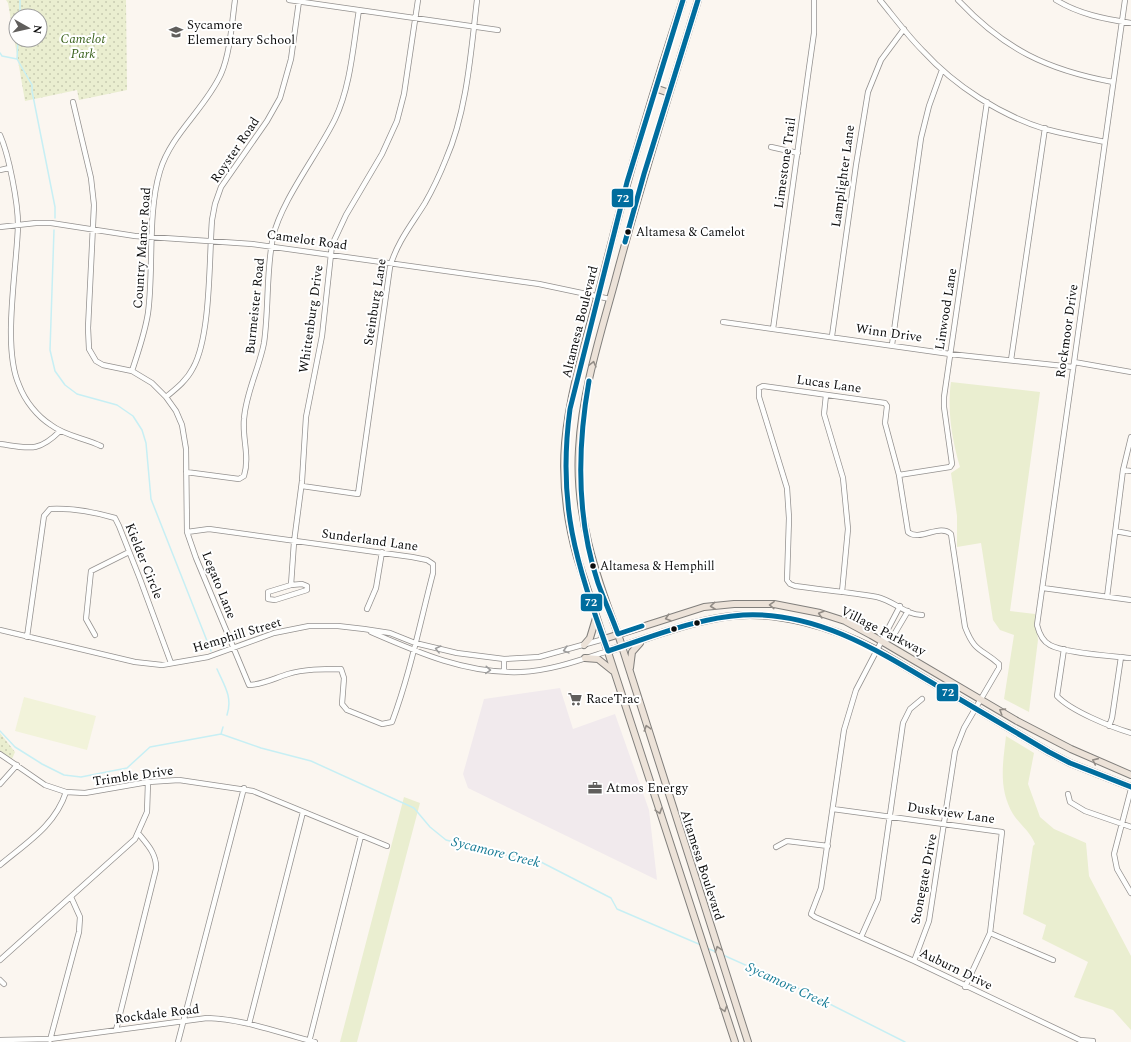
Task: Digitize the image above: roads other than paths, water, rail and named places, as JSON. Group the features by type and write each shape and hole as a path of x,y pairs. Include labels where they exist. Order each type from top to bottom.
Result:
{"main road":[{"name":"Altamesa Boulevard","path":"683,0 627,182 570,408 564,461 567,510 574,546 690,911 734,1042"},
{"name":"Altamesa Boulevard","path":"698,0 644,174 610,299 585,403 579,449 579,469 588,546 598,583 618,634 706,915 748,1042"},
{"path":"655,88 669,93"},
{"path":"744,604 745,616"},
{"name":"Village Parkway","path":"604,639 704,607 744,604 774,604 820,613 845,621 981,698 1017,721 1071,749 1131,776"},
{"path":"584,645 590,638 596,616"},
{"name":"Village Parkway","path":"608,652 706,621 724,617 766,617 814,624 855,639 877,650 975,707 1027,740 1070,763 1131,788"},
{"path":"630,672 632,652 644,640"},
{"path":"585,658 598,659 607,665 614,673"},
{"path":"639,748 652,742"}],"street":[{"name":"Country Manor Road","path":"132,371 140,347 148,313 152,237 160,172 165,157 178,136 222,73 236,0"},
{"path":"289,0 498,30"},
{"name":"Whittenburg Drive","path":"291,585 294,542 302,486 306,417 322,336 331,255 335,236 382,154 396,121 404,94 418,0"},
{"name":"Steinburg Lane","path":"302,486 358,494 391,262 400,240 425,202 437,180 455,135 474,26 477,0"},
{"name":"Limestone Trail","path":"773,328 814,33 814,0"},
{"path":"880,0 922,51 942,70 987,102 1021,119 1045,128 1105,142"},
{"path":"958,0 998,38 1040,62 1088,78 1113,82"},
{"path":"1056,0 1067,7 1090,15 1131,23"},
{"name":"Rockmoor Drive","path":"1125,0 1037,625 1039,633 1044,641 1051,646 1131,658"},
{"name":"Royster Road","path":"166,397 185,380 198,359 206,321 214,204 221,187 267,122 284,87 291,59 299,2"},
{"name":"Burmeister Road","path":"186,472 239,479 244,476 247,459 244,419 264,341 272,247 277,225 289,199 324,140 344,97 359,10"},
{"name":"Lamplighter Lane","path":"832,336 856,165 868,92 881,60 904,29"},
{"path":"892,345 921,138 929,106 942,70"},
{"path":"73,102 91,178 94,205 94,229"},
{"name":"Linwood Lane","path":"899,475 950,467 952,464 944,407 950,354 987,102"},
{"path":"1011,360 1045,128"},
{"path":"0,136 18,209 12,344 16,377 23,394 35,411 44,420 60,431 102,446"},
{"path":"771,147 798,153"},
{"path":"0,170 9,168"},
{"name":"Camelot Road","path":"0,228 18,224 51,224 152,237 211,240 272,247 391,262 539,284 610,299"},
{"name":"Legato Lane","path":"94,229 88,344 89,349 95,359 103,365 132,371 152,383 166,397 176,411 182,425 186,450 187,532 232,648 249,685 256,685 289,673 321,669 340,669 344,678 342,704 347,710 382,724 392,722"},
{"path":"723,322 773,328"},
{"name":"Winn Drive","path":"773,328 950,354 1074,365 1131,372"},
{"name":"Lucas Lane","path":"922,615 913,615 900,606 878,597 795,586 790,584 787,580 789,518 787,488 759,388 763,386 885,403 887,406 885,423 899,475 908,532 915,535 944,530 951,534 965,627 970,641 978,650 999,666"},
{"path":"826,395 824,414 843,478 848,529 842,592"},
{"path":"0,444 39,447 50,441 60,431"},
{"path":"1107,597 1123,470 1131,437"},
{"path":"1123,470 1131,471"},
{"name":"Kielder Circle","path":"28,637 44,516 50,509 60,508 115,518 171,663"},
{"name":"Sunderland Lane","path":"187,532 209,529 294,542 382,552 427,560 433,564 433,573 401,698 392,722"},
{"path":"1115,531 1131,534"},
{"path":"95,635 86,619 91,572 129,552"},
{"path":"367,609 376,588 382,552"},
{"path":"302,584 307,586 307,590 275,600 268,599 268,592 291,585 302,584"},
{"path":"1043,588 1131,600"},
{"path":"776,847 787,841 828,846 844,730 849,708 856,690 882,641 883,635 900,606"},
{"path":"882,641 892,638 908,611"},
{"name":"Hemphill Street","path":"0,630 135,662 171,663 208,658 274,633 309,626 338,626 390,633 415,643 457,653 504,658 539,657 604,639"},
{"name":"Hemphill Street","path":"364,629 413,651 469,668 521,672 561,665 608,652"},
{"path":"1064,649 1057,696 1070,706 1109,726 1131,733"},
{"path":"1109,726 1112,718 1121,657"},
{"path":"504,658 504,671"},
{"name":"Stonegate Drive","path":"914,961 930,921 955,751 964,728 999,666"},
{"path":"862,937 878,899 903,723 910,710 922,699"},
{"name":"Trimble Drive","path":"0,754 44,785 66,792 85,793 148,782 179,780 244,788 268,795 303,812 387,846"},
{"path":"0,784 17,765"},
{"path":"0,960 128,847 138,833 147,812 148,782"},
{"path":"178,1042 244,788"},
{"path":"1131,788 1115,846 1115,862 1120,876 1131,893"},
{"path":"0,865 52,821 66,792"},
{"path":"1068,794 1070,802 1085,812 1131,827"},
{"name":"Duskview Lane","path":"833,809 945,823 1002,832 990,934 965,987"},
{"path":"249,1024 303,812"},
{"path":"116,1030 157,862 154,854 138,833"},
{"path":"311,1042 361,836"},
{"name":"Auburn Drive","path":"828,846 821,888 811,914 815,917 914,961 965,987 1080,1040 1093,1041"},
{"path":"50,1041 79,932 80,917 71,897"},
{"path":"990,934 1053,960"},
{"path":"0,980 4,984"},
{"name":"Rockdale Road","path":"0,1040 50,1041 116,1030 207,1018 224,1019 249,1024 311,1042"}],"waterway":[{"path":"20,0 20,8"},
{"path":"17,59 18,48"},
{"path":"0,53 2,56 17,59 32,85 55,207 55,218"},
{"path":"54,230 50,350 55,371 65,385 77,394 117,405 133,416 142,430 146,443 151,499 211,651"},
{"path":"217,669 227,691 229,702 227,715"},
{"name":"Sycamore Creek","path":"221,734 223,727"},
{"name":"Sycamore Creek","path":"0,731 15,747 42,764 64,775 81,777 127,768 150,747 221,734 261,748 311,761 414,808 430,827 446,840 510,856 539,861 611,898 617,909 701,945"},
{"name":"Sycamore Creek","path":"706,948 717,952"},
{"name":"Sycamore Creek","path":"723,955 804,991 905,1042"}],"place":[{"name":"Sycamore Elementary School","path":"176,32"},
{"name":"Altamesa & Camelot","path":"628,232"},
{"name":"Altamesa & Hemphill","path":"593,566"},
{"name":"RaceTrac","path":"575,699"},
{"name":"Atmos Energy","path":"595,788"}],"park label":[{"name":"Camelot Park","path":"83,46"}]}
